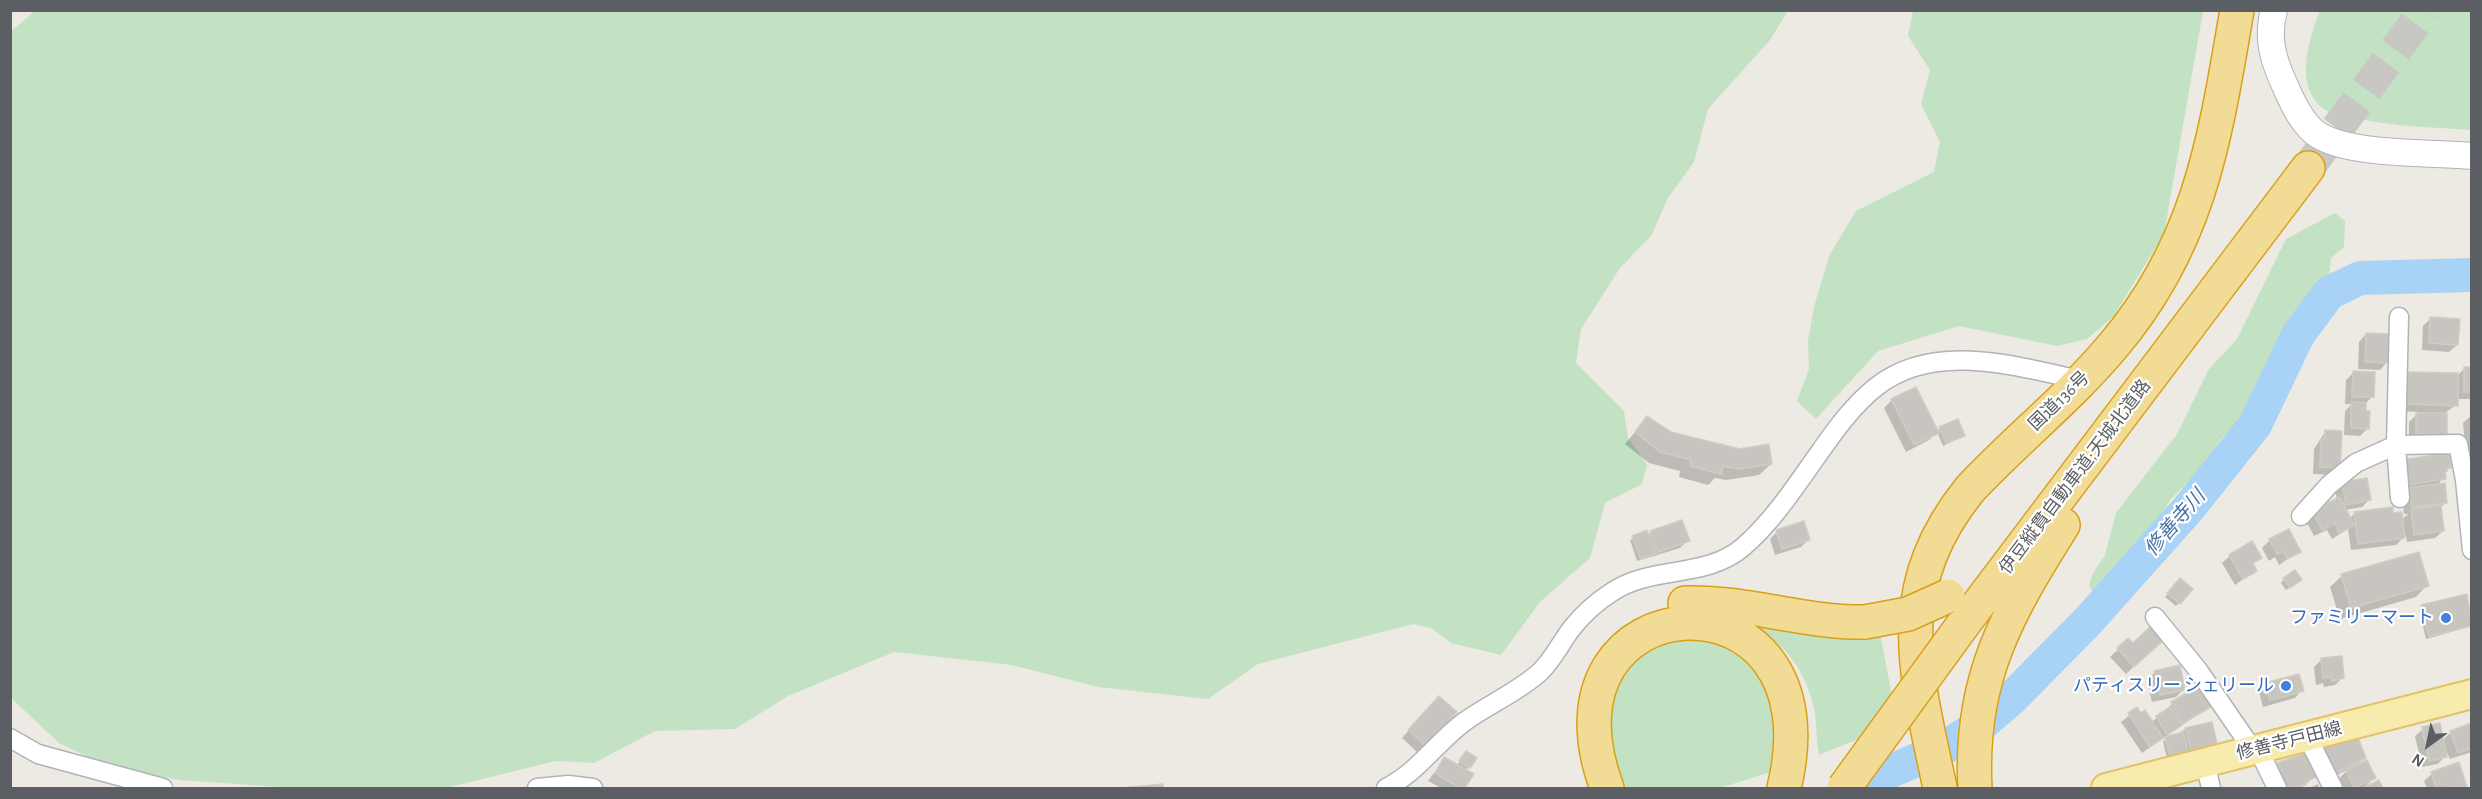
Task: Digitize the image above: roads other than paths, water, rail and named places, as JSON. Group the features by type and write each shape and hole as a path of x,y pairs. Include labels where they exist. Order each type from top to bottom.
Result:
{"highway":[{"name":"国道136号","path":"1940,789 1926,723 1914,640 1918,597 1933,548 1955,508 1970,489 2112,347 2143,308 2164,276 2184,235 2216,136 2237,10"},
{"name":"伊豆縦貫自動車道;天城北道路","path":"1844,789 1962,626 2308,168"},
{"path":"1975,789 1977,713 1992,656 2015,603 2175,345"},
{"path":"1594,789 1577,741 1575,722 1580,686 1596,652 1608,638 1636,617 1669,604 1707,603 1823,620 1865,622 1908,614 1948,596 2008,543 2122,405 2150,378"},
{"path":"1607,789 1600,767 1593,729 1598,690 1615,657 1628,644 1643,635 1680,624 1707,624 1731,630 1762,652 1774,667 1784,687 1789,706 1792,747 1785,789"}],"main road":[{"name":"修善寺戸田線","path":"2106,789 2208,776 2256,749 2472,694"}],"street":[{"path":"2274,10 2269,29 2273,59 2300,115 2314,131 2331,142 2357,148 2472,156"},
{"path":"2398,317 2396,445 2400,498"},
{"path":"1386,789 1414,771 1444,738 1465,722 1541,671 1580,619 1614,590 1654,575 1715,564 1743,547 1767,524 1853,409 1876,387 1899,373 1915,365 1939,361 1978,361 2080,380"},
{"path":"2301,516 2329,485 2356,463 2396,445 2458,444 2465,480 2472,550"},
{"path":"2155,617 2198,670 2256,749 2277,789"},
{"path":"2307,736 2333,789"},
{"path":"10,738 38,754 162,789"},
{"path":"537,789 568,785 592,789"}],"waterway":[{"name":"修善寺川","path":"1852,788 1944,748 1983,723 2012,698 2088,621 2188,509 2255,425 2298,335 2329,293 2360,278 2472,275"}],"tunnel":[{"path":"2308,168 2425,10"}],"place":[{"name":"ファミリーマート","path":"2446,618"},
{"name":"パティスリー シェリール","path":"2286,686"}]}
